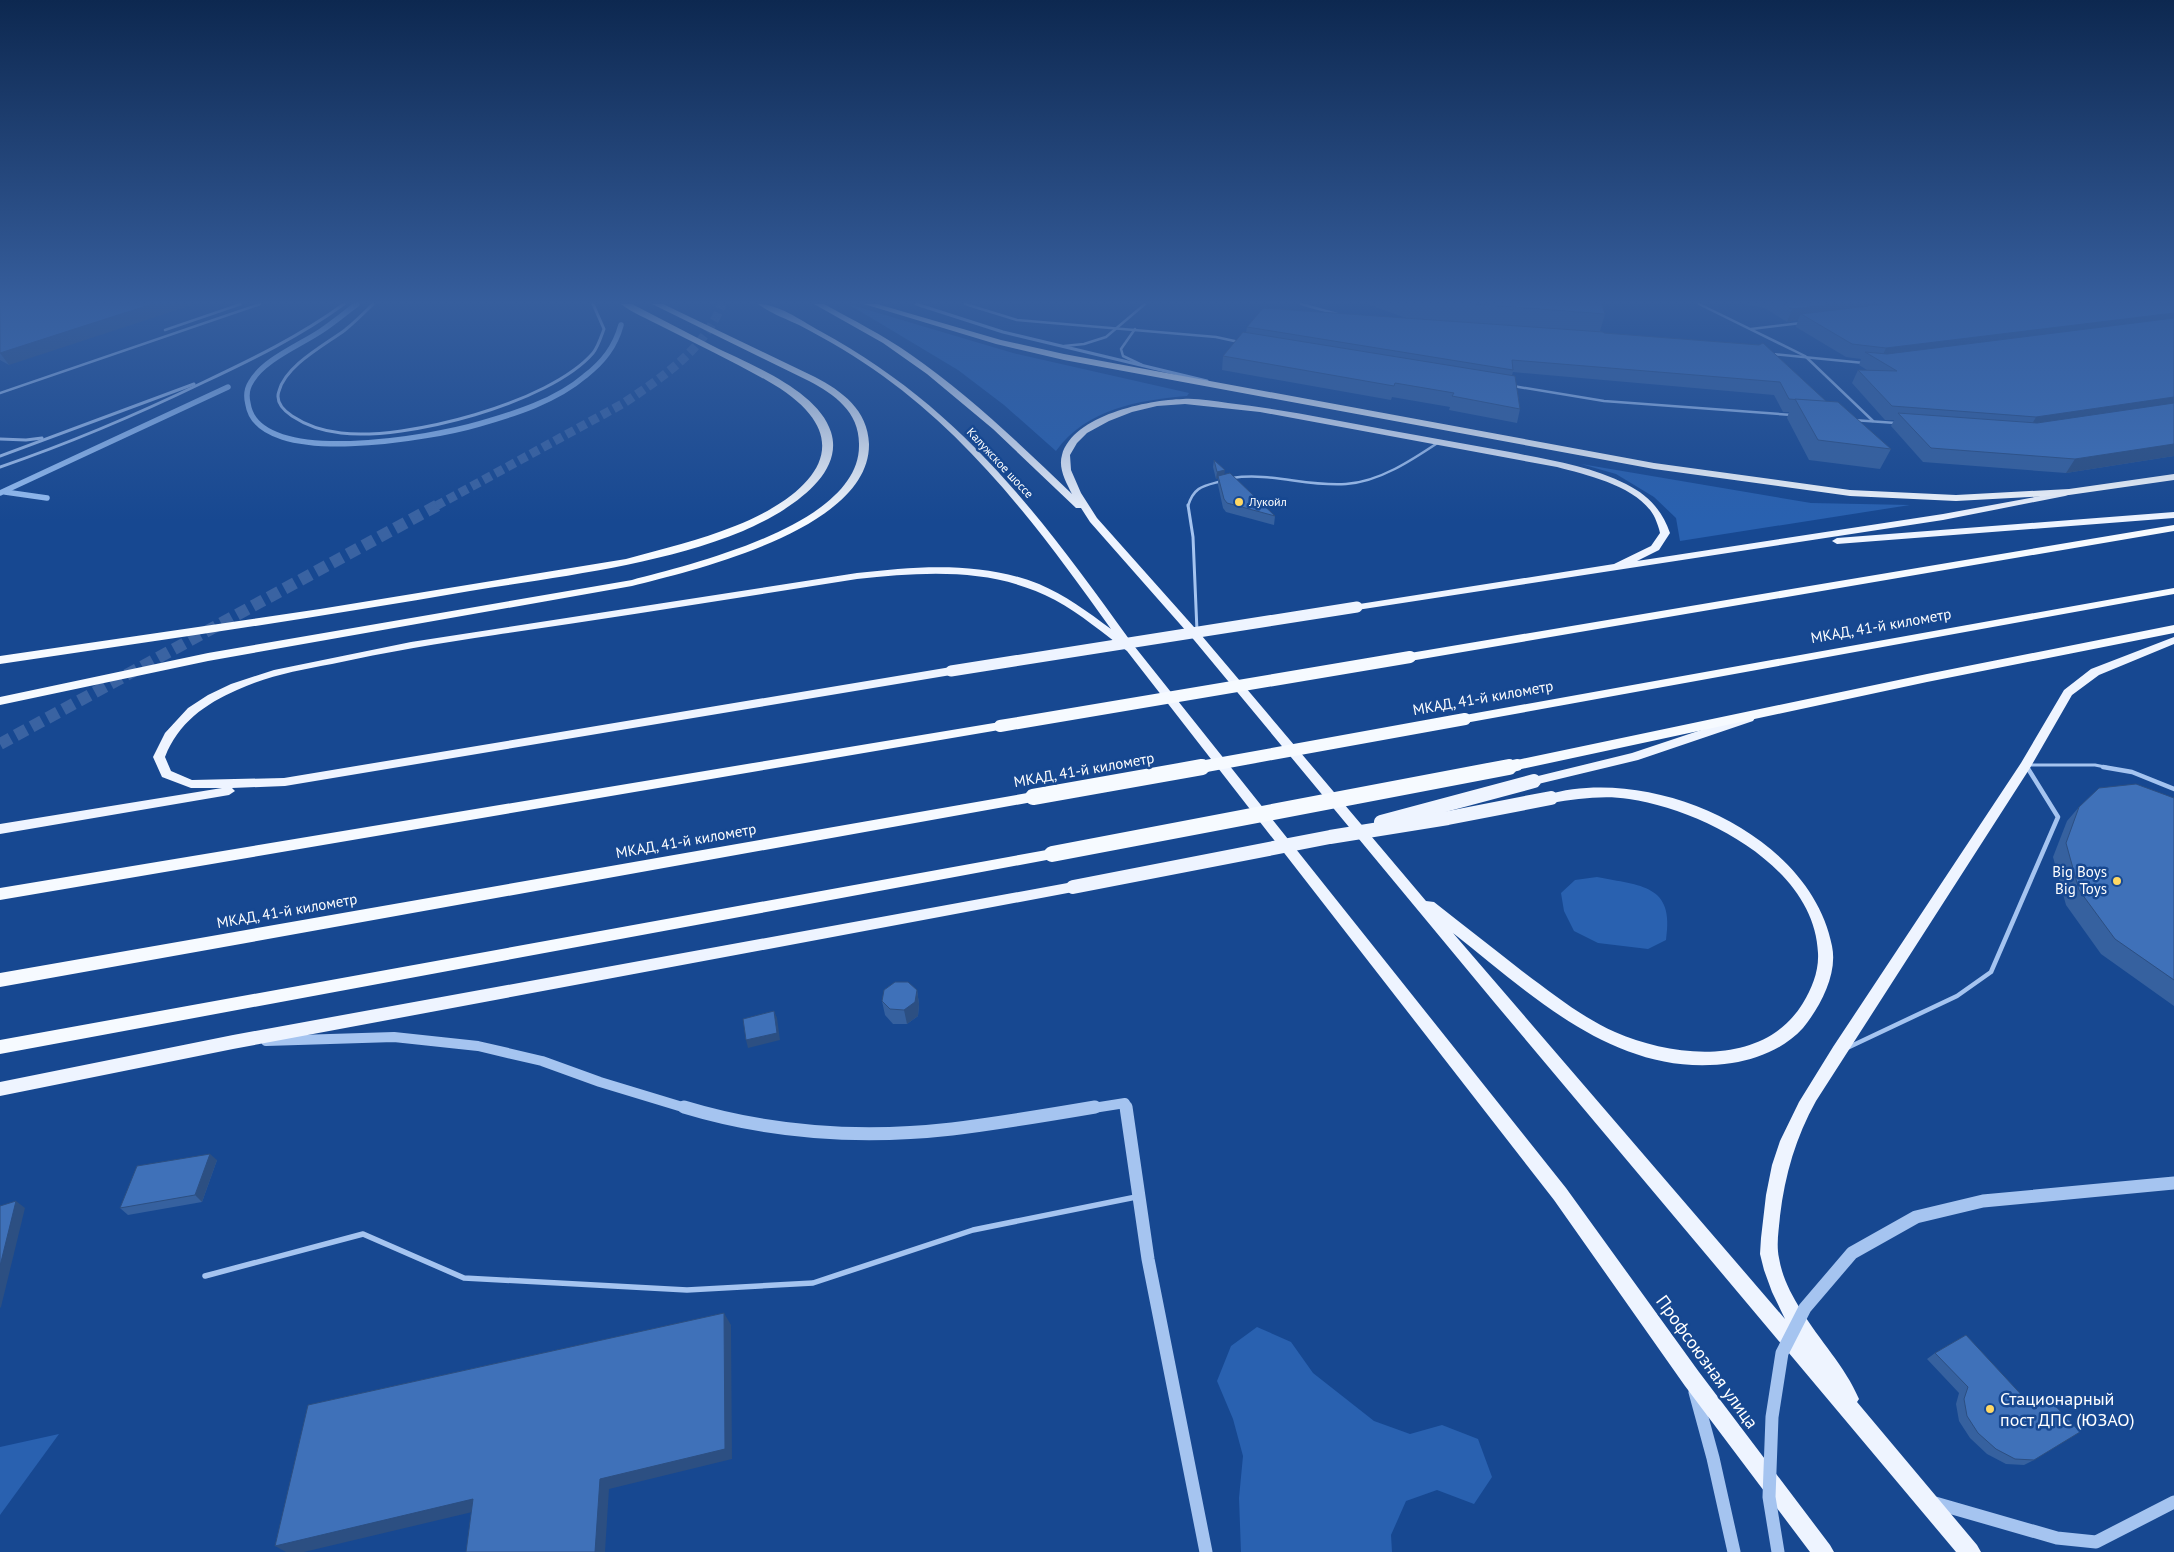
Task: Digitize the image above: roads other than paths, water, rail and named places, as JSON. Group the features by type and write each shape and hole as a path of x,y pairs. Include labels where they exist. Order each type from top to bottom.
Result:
{"highway":[{"path":"0,660 320,613 626,562 676,549 754,522 787,504 808,486 822,467 828,449 827,433 819,418 806,403 766,376"},
{"path":"0,701 208,657 632,583 694,567 747,550 792,530 827,508 851,484 863,460 865,438 861,421 849,406 816,382 805,376"},
{"path":"1170,376 1654,466 1776,484 1900,497 1956,498 2069,492 2174,477"},
{"path":"0,894 2174,528"},
{"name":"МКАД, 41-й километр","path":"0,980 2174,591"},
{"path":"0,1047 1052,854 1517,765 1755,716 2018,658 2174,629"}],"main road":[{"name":"Калужское шоссе","path":"886,376 952,430 1011,490 1063,555 1131,649"},
{"name":"Калужское шоссе","path":"936,376 994,424 1093,520"},
{"path":"1617,567 1654,548 1665,533 1663,520 1646,501 1622,485 1591,473 1558,464 1260,409 1185,401 1157,403 1129,410 1106,419 1084,431 1073,442 1066,455 1066,470 1076,493 1093,520 1198,638 1409,891 1970,1552"},
{"path":"0,829 951,672 1357,607 1943,517 2069,492"},
{"path":"1748,548 2174,515"},
{"path":"285,782 191,784 166,774 159,757 164,742 174,726 193,710 222,692 257,678 292,668 385,648 908,570 955,570 988,573 1015,579 1060,598 1131,649"},
{"path":"1864,1425 1834,1373 1806,1334 1780,1290 1769,1252 1774,1201 1787,1142 1810,1098 1838,1052 2026,765 2068,693 2095,672 2174,640"},
{"name":"Профсоюзная улица","path":"1131,649 1560,1194 1692,1379 1823,1552"},
{"path":"1330,836 1435,806 1634,757 1755,716"},
{"path":"0,1089 233,1042 1073,887 1330,836 1448,818 1551,798 1602,792 1628,794 1672,803 1708,816 1757,845 1778,863 1796,883 1810,904 1820,925 1826,947 1826,967 1820,986 1798,1024 1781,1038 1760,1049 1734,1056 1705,1058 1675,1056 1620,1041 1584,1024 1557,1007 1409,891"}],"street":[{"path":"0,456 214,376"},
{"path":"0,468 111,424 215,376"},
{"path":"287,376 279,389 278,399 282,408 291,416 320,429 336,432 377,434 446,424 514,402 565,376"},
{"path":"1190,376 1239,389"},
{"path":"0,438 26,440 55,436"},
{"path":"233,1042 394,1037 478,1046 542,1061 600,1082 716,1117 794,1130 864,1134 951,1129 1125,1103 1148,1259 1206,1552"},
{"path":"1778,1552 1769,1497 1772,1417 1782,1353 1805,1308 1852,1253 1916,1216 1983,1200 2174,1183"},
{"path":"1692,1379 1713,1458 1734,1552"},
{"path":"1927,1500 2057,1538 2096,1547 2174,1502"}],"lane":[{"path":"0,392 46,376"},
{"path":"1826,376 1873,421"},
{"path":"1509,386 1604,401 1793,415"},
{"path":"1853,420 1902,424"},
{"path":"1198,638 1193,537 1187,508 1191,495 1196,490 1202,486 1239,476 1344,484 1363,482 1440,442"},
{"path":"2026,765 2095,765 2132,772 2174,789"},
{"path":"1838,1052 1957,996 1990,972 2058,817 2026,765"},
{"path":"206,1276 363,1234 464,1278 687,1290 813,1283 973,1230 1139,1197"}],"waterway":[{"path":"255,376 247,392 247,398 248,404 259,424 282,437 314,443 351,444 426,436 479,424 548,400 574,385 584,376"},
{"path":"0,493 228,387"},
{"path":"5,492 47,498"}],"tunnel":[{"path":"436,506 624,403 662,376"},
{"path":"0,744 438,505"}],"place":[{"name":"Лукойл","path":"1239,502"},
{"name":"Big Boys Big Toys","path":"2117,881"},
{"name":"Стационарный пост ДПС (ЮЗАО)","path":"1990,1409"}]}
